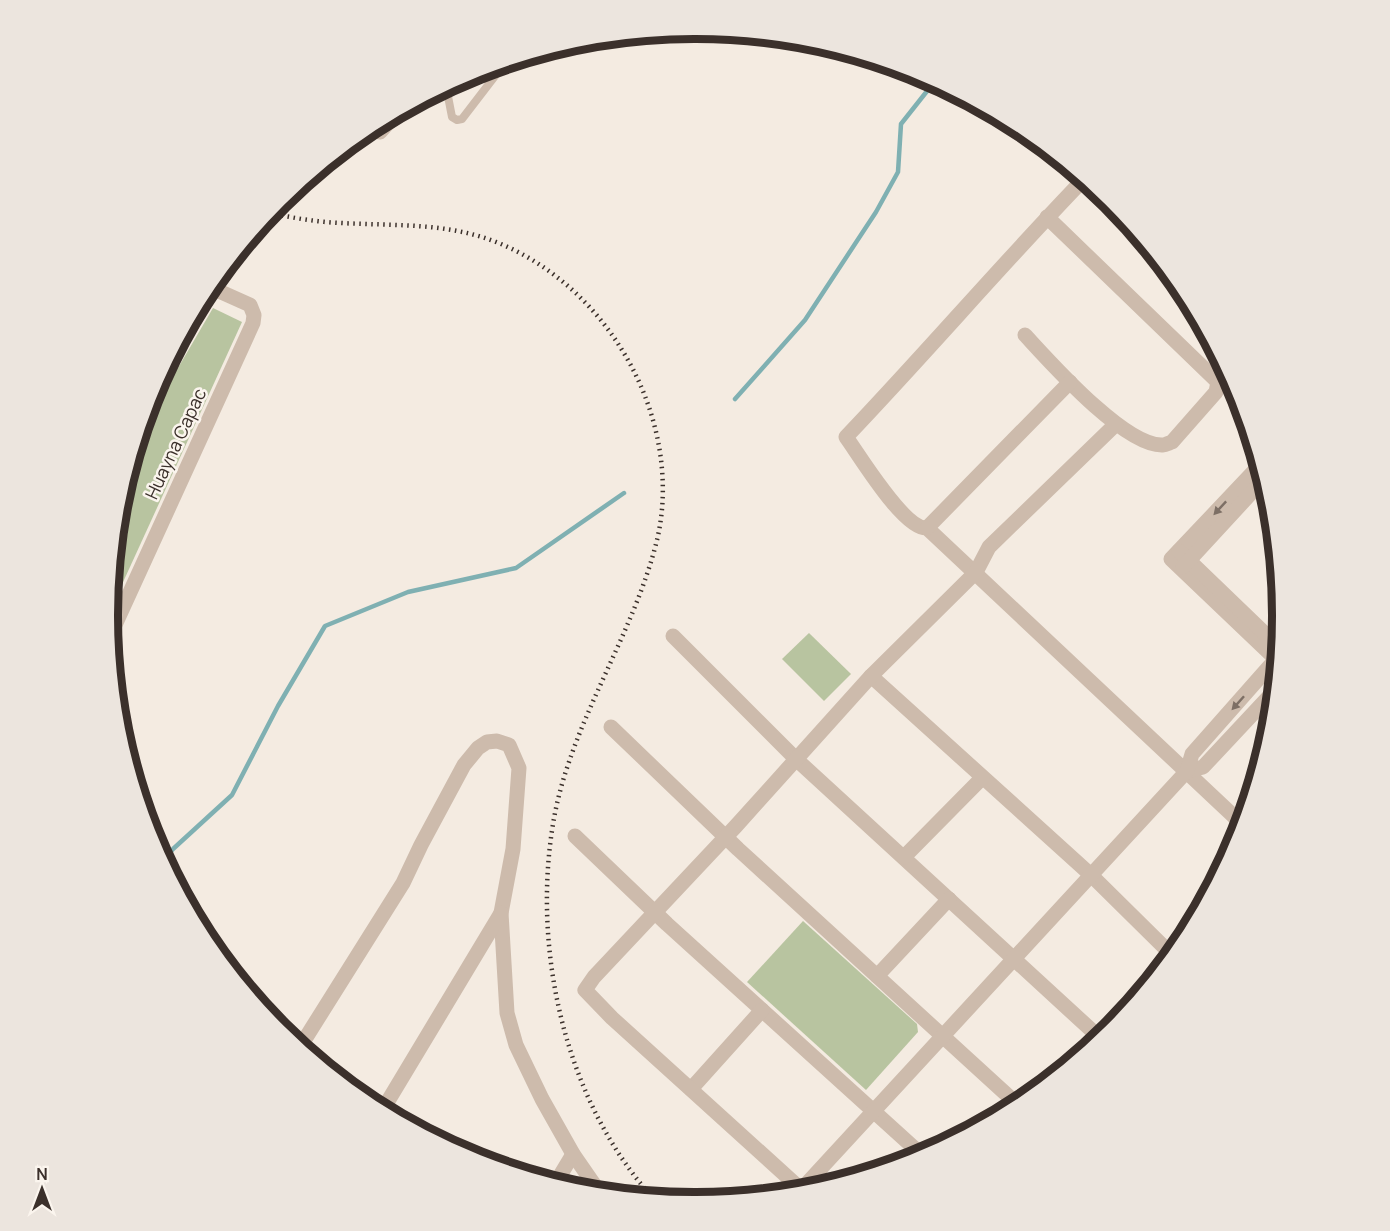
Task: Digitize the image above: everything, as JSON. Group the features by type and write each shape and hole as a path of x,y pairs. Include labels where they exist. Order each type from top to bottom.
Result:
{"street":[{"path":"1070,382 927,528 920,529 909,521 887,495 846,437 913,367 1078,185"},
{"path":"1047,217 1218,373"},
{"name":"Huayna Capac","path":"118,618 253,323 254,315 250,305 219,291"},
{"path":"1025,335 1070,382 1116,424 1138,438 1162,445 1172,442 1216,392 1221,380"},
{"path":"794,1183 612,1018 585,990 594,977 726,838 871,676 976,572 989,547 1116,424"},
{"path":"1183,560 1254,473"},
{"path":"1183,560 1256,487"},
{"path":"927,528 1235,817"},
{"path":"1183,560 1270,648"},
{"path":"673,636 797,759 1093,1032"},
{"path":"812,1180 1187,771 1192,754 1269,664"},
{"path":"871,676 1091,875 1165,948"},
{"path":"1187,771 1203,767 1265,700"},
{"path":"611,727 726,838 1010,1098"},
{"path":"305,1039 403,883 421,844 464,765 478,748 487,742 497,741 509,745 519,768 513,849 501,913 507,1013 516,1045 542,1099 573,1154 593,1183"},
{"path":"904,857 982,778"},
{"path":"575,836 654,912 914,1149"},
{"path":"877,976 949,899"},
{"path":"387,1103 501,913"},
{"path":"691,1089 762,1011"},
{"path":"560,1175 573,1154"}],"lane":[{"path":"448,95 452,117 457,120 462,119 496,75"}],"green space":[{"path":"213,308 242,322 119,590 123,540 138,466 162,396"},
{"path":"809,633 851,674 824,701 782,659"},
{"path":"803,921 917,1024 918,1032 866,1090 747,982"}],"waterway":[{"path":"735,399 805,320 876,212 898,172 901,124 929,89"},
{"path":"170,853 232,795 278,706 325,626 408,592 516,568 624,493"}],"railway":[{"path":"281,215 323,222 442,228 501,244 537,263 585,302 622,350 644,395 659,444 663,494 661,519 646,578 575,744 564,778 555,813 548,863 547,914 551,965 561,1017 576,1067 596,1114 622,1158 647,1190"}]}
